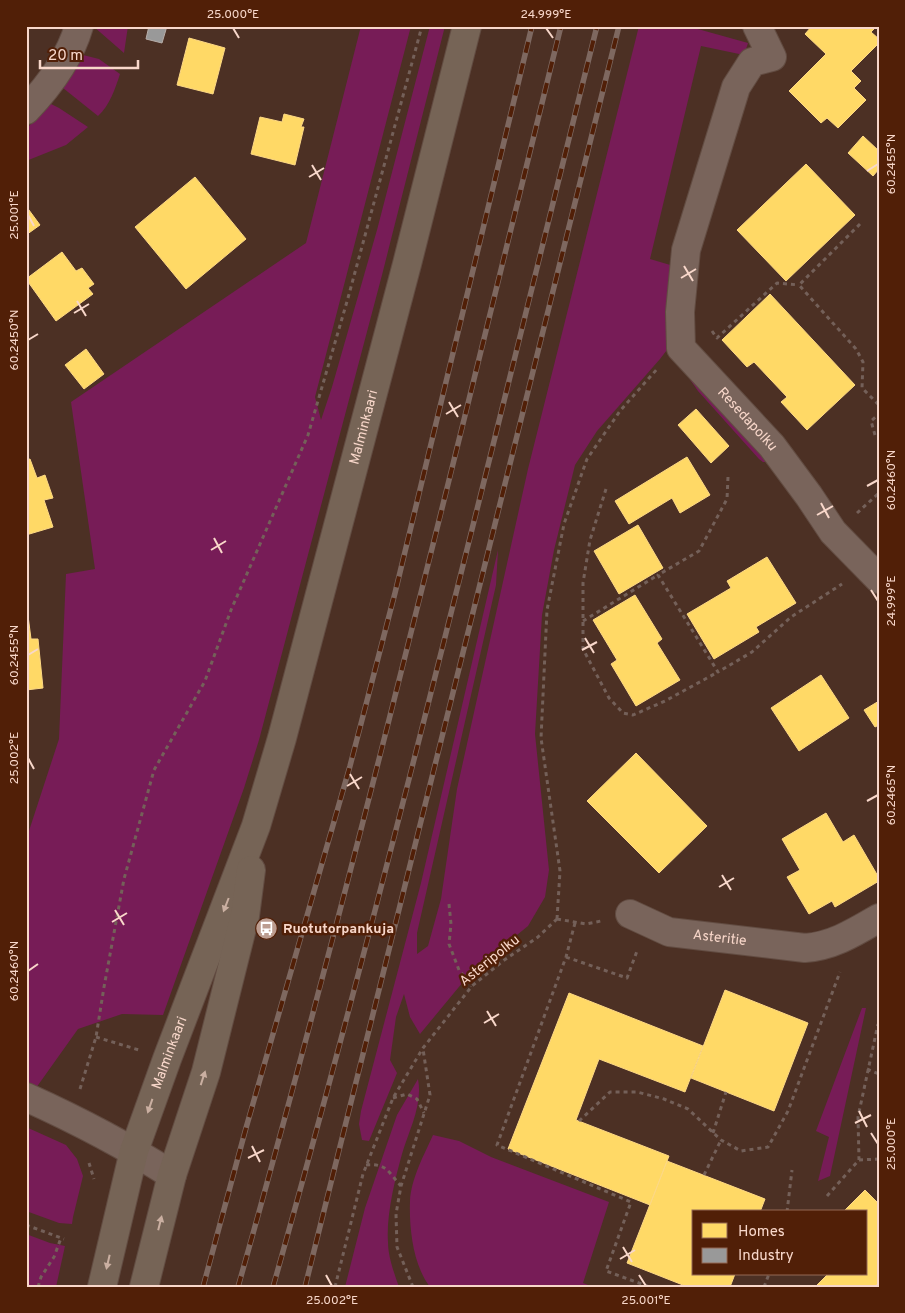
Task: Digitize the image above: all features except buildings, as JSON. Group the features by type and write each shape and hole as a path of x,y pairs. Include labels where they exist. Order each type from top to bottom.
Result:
{"main road":[{"name":"Malminkaari","path":"102,1287 134,1151 166,1059 256,826 282,738 407,264 466,26"},
{"name":"Malminkaari","path":"144,1287 172,1175 206,1072 245,916 256,826"}],"street":[{"path":"26,110 46,88 60,67 77,34 79,26"},
{"path":"681,348 680,312 686,250 736,88 752,62 772,58 757,26"},
{"name":"Resedapolku","path":"681,348 772,446 833,532 879,579"},
{"name":"Asteritie","path":"630,914 669,932 804,948 819,947 846,938 879,918"},
{"path":"26,1097 71,1117 134,1151 172,1175"}],"path":[{"path":"71,1117 96,1037 124,878 154,770 205,681 231,610 308,435 348,298 422,26"},
{"path":"799,285 860,224"},
{"path":"707,324 717,338 777,283 799,285 856,349 863,362 862,388 879,405"},
{"path":"630,914 586,924 558,920 560,871 541,738 547,610 564,524 587,459 620,411 664,361 681,348"},
{"path":"875,435 871,421 879,414"},
{"path":"583,621 699,551 727,499 728,476"},
{"path":"606,489 590,540 583,583 583,649 609,698 623,713 633,715 665,701 718,672 752,652 792,617 844,583"},
{"path":"658,575 718,672"},
{"path":"449,904 449,944 458,970 472,986"},
{"name":"Asteripolku","path":"335,1287 366,1165 393,1098 423,1048 472,986 558,920"},
{"path":"575,923 566,957 498,1145 631,1202 606,1271 650,1287"},
{"path":"578,1120 610,1092 637,1092 664,1099 688,1109 721,1140 741,1150 768,1147 788,1111 844,963 846,938"},
{"path":"566,957 627,978 637,951"},
{"path":"827,1196 859,1160 858,1117 867,1068 878,1024"},
{"path":"413,1287 397,1247 396,1214 401,1186 430,1095 423,1048"},
{"path":"867,1068 879,1074"},
{"path":"712,1133 726,1092"},
{"path":"393,1098 407,1094 417,1099 424,1113"},
{"path":"704,1175 721,1140"},
{"path":"86,1159 94,1179 93,1185"},
{"path":"859,1160 879,1159"},
{"path":"366,1165 378,1164 386,1169 401,1186"},
{"path":"787,1210 792,1170"},
{"path":"26,1225 62,1238 54,1257 41,1277 38,1287"}],"shaded area":[{"path":"93,26 128,26 124,53"},
{"path":"361,26 411,26 315,397 321,420 377,230 430,26 445,26 382,275 259,740 244,788 163,1015 122,1014 78,1029 36,1088 26,1084 26,840 59,739 66,574 95,569 71,402 306,243"},
{"path":"639,26 687,26 748,43 744,55 701,46 650,259 677,267 673,342 597,431 575,465 554,550 542,615 535,734 549,870 545,897 528,926 463,982 420,1034 410,1017 404,994 396,1017 390,1060 397,1073 369,1141 362,1140 359,1124 361,1111 421,883 498,550 496,585 417,933 417,954 428,946 441,899 457,789 528,469"},
{"path":"83,55 99,59 120,74 109,102 98,116 63,88"},
{"path":"51,104 88,127 66,145 26,161 26,129"},
{"path":"690,373 762,447 767,462 759,459 698,391 689,378"},
{"path":"862,1008 866,1008 830,1176 818,1181 829,1137 816,1131"},
{"path":"418,1079 419,1098 417,1108 402,1154 388,1221 389,1253 399,1287 345,1287 365,1208 397,1115"},
{"path":"26,1127 66,1145 77,1159 83,1176 72,1224 59,1223 26,1211"},
{"path":"433,1135 459,1141 491,1157 609,1202 583,1283 593,1287 430,1287 424,1278 413,1246 410,1201 415,1176"},
{"path":"26,1234 50,1243 65,1246 56,1287 26,1287"}],"railway":[{"path":"203,1287 246,1128 350,766 395,593 532,26"},
{"path":"238,1287 365,815 561,26"},
{"path":"273,1287 400,815 597,26"},
{"path":"305,1287 619,26"}],"place":[{"name":"Ruotutorpankuja","path":"267,929"}]}
